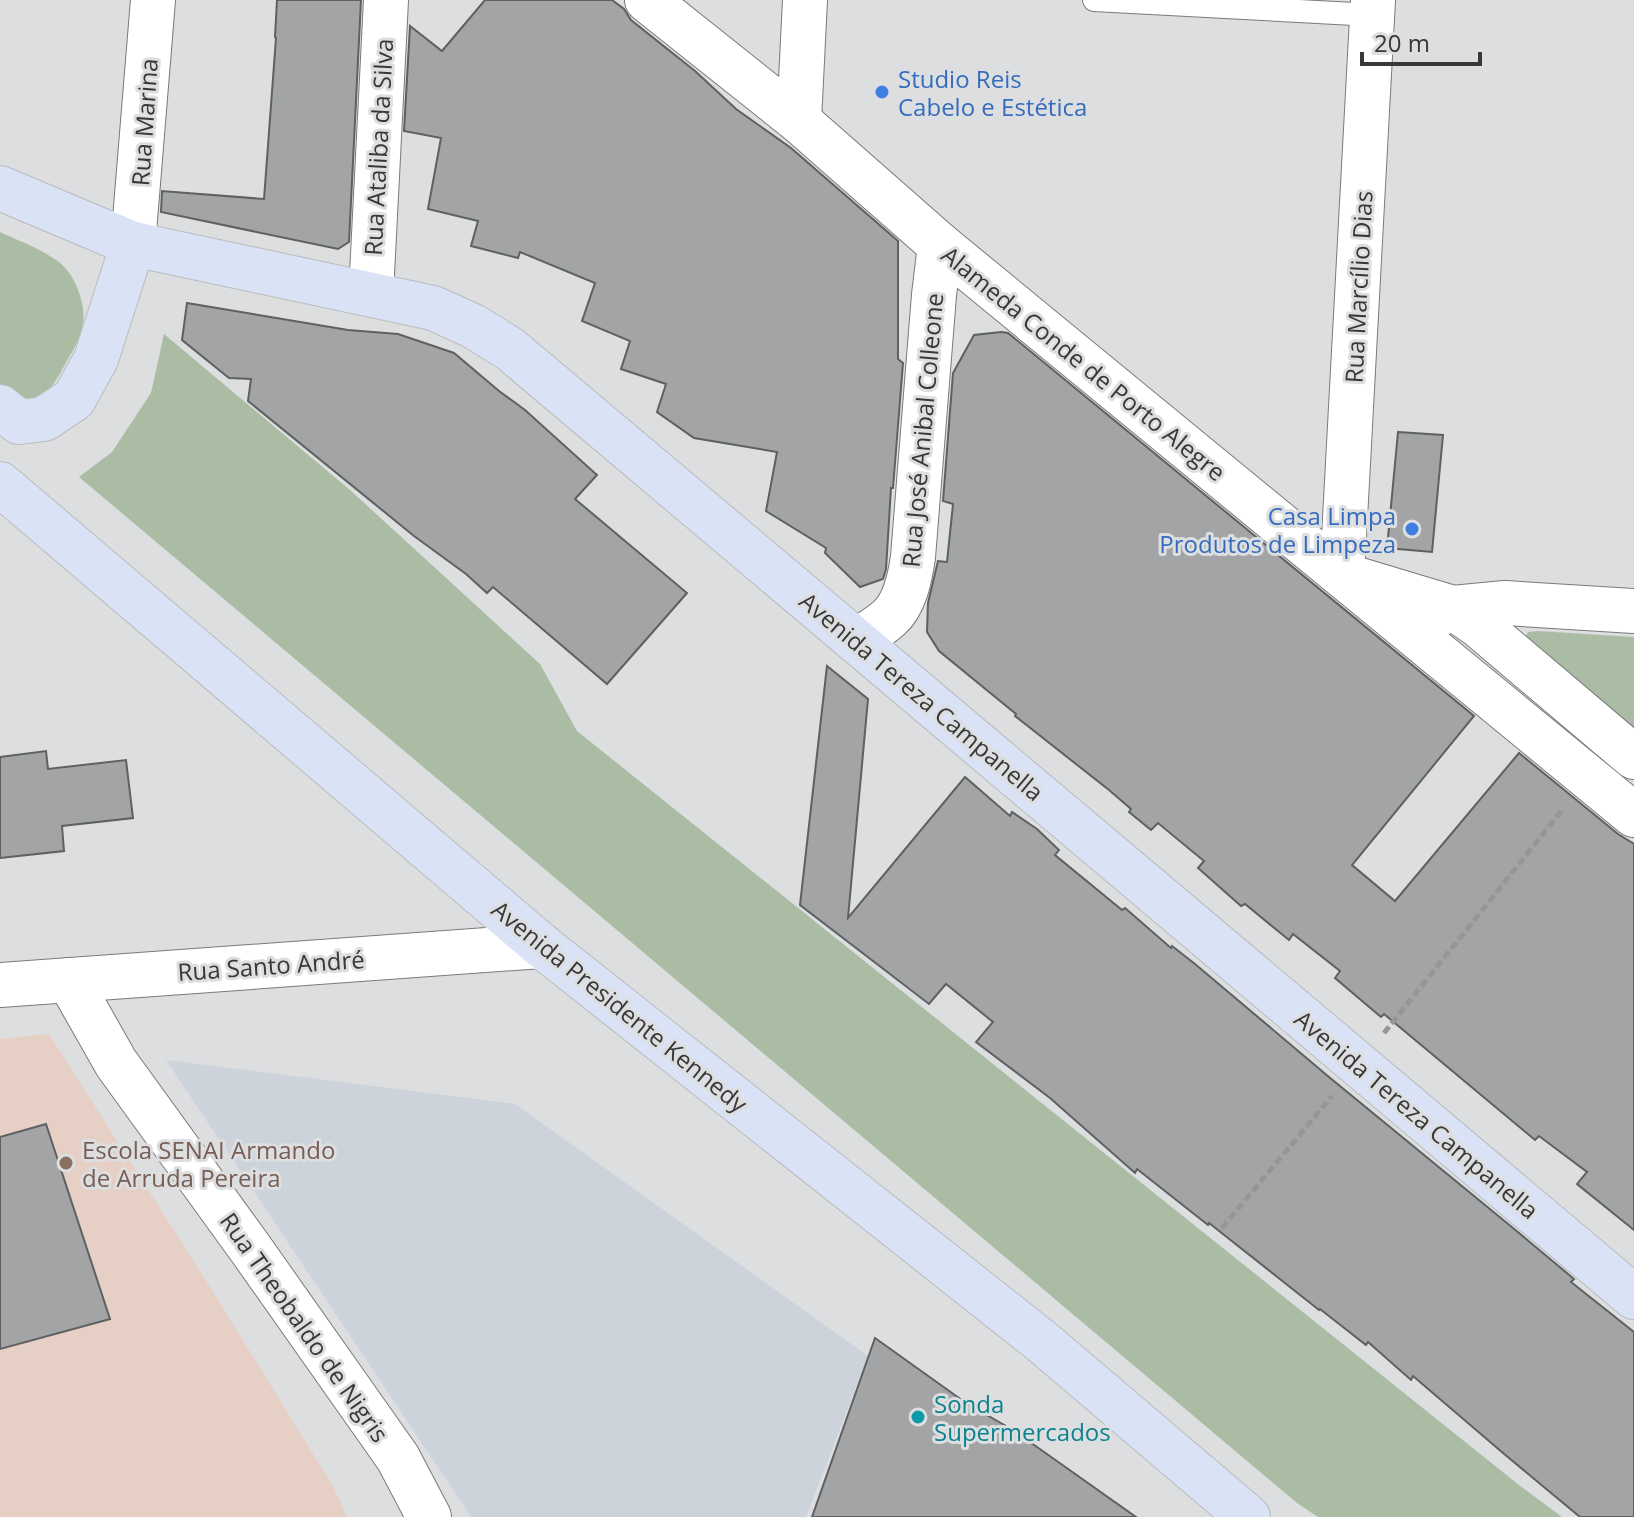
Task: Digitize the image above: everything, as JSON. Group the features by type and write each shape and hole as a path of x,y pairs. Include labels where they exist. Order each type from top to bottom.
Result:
{"main road":[{"path":"0,188 133,244 96,359 74,399 44,419 19,422 0,407"},
{"name":"Avenida Tereza Campanella","path":"133,244 433,308 473,326 510,349 1634,1297"},
{"name":"Avenida Presidente Kennedy","path":"0,484 542,946 1040,1340 1248,1517"}],"street":[{"name":"Rua Marina","path":"133,244 153,0"},
{"name":"Rua Ataliba da Silva","path":"371,294 386,0"},
{"name":"Alameda Conde de Porto Alegre","path":"647,0 799,121 940,245 1634,815"},
{"path":"799,121 805,0"},
{"name":"Rua Marcílio Dias","path":"1342,574 1373,7"},
{"name":"Rua José Anibal Colleone","path":"856,641 892,617 905,594 910,574 940,245"},
{"path":"1342,574 1453,608 1478,625 1634,757"},
{"path":"1409,629 1453,608 1505,603 1634,611"},
{"name":"Rua Santo André","path":"0,985 542,946"},
{"name":"Rua Theobaldo de Nigris","path":"69,980 116,1063 398,1458 429,1517"}],"lane":[{"path":"1094,0 1373,7"}],"path":[{"path":"1222,1228 1359,1065 1589,777"}],"shaded area":[{"name":"Escola SENAI Armando de Arruda Pereira","path":"49,1034 210,1287 334,1488 347,1517 0,1517 0,1039"},
{"path":"166,1060 515,1104 868,1356 806,1517 471,1517"}],"green space":[{"path":"0,232 62,264 73,280 82,304 81,331 60,374 48,390 26,400 0,387"},
{"path":"164,334 350,490 540,664 577,731 1562,1517 1318,1517 1297,1503 79,477 112,452 151,393"},
{"path":"1528,632 1634,637 1634,733 1525,638"}],"building":[{"path":"277,0 361,0 349,242 338,249 161,212 162,191 264,199"},
{"path":"485,0 612,0 624,9 631,20 695,71 736,109 791,148 898,241 898,359 903,363 883,579 860,587 825,553 826,548 766,511 777,452 694,438 657,412 666,384 621,369 630,341 582,321 595,283 520,252 518,258 471,246 478,221 428,209 441,138 404,131 410,26 442,51"},
{"path":"187,303 348,330 398,334 454,353 525,410 597,475 575,499 687,593 607,684 493,587 487,593 248,401 251,379 229,378 182,340"},
{"path":"1008,333 1474,716 1352,865 1395,901 1519,753 1634,844 1634,1230 1577,1184 1587,1172 1539,1136 1535,1140 1384,1014 1381,1017 1335,978 1340,971 1293,934 1289,940 1245,904 1241,906 1198,868 1204,861 1158,823 1151,830 1109,790 939,651 927,632 928,603 938,561 947,562 953,504 943,501 953,373 974,335"},
{"path":"1398,432 1443,435 1432,552 1387,548"},
{"path":"827,666 868,699 848,918 965,777 1010,816 1012,812 1037,829 1059,850 1055,855 1195,964 1634,1332 1634,1517 1580,1517 1413,1376 1411,1380 1368,1342 1366,1345 1319,1310 1137,1169 1135,1173 1050,1098 976,1042 993,1022 946,984 929,1004 800,905"},
{"path":"46,751 48,769 126,760 133,818 62,826 64,851 0,858 0,757"},
{"path":"46,1124 110,1319 0,1349 0,1137"},
{"name":"Sonda Supermercados","path":"875,1338 966,1403 1013,1430 1136,1517 812,1517"}],"place":[{"name":"Studio Reis Cabelo e Estética","path":"882,92"},
{"name":"Casa Limpa Produtos de Limpeza","path":"1412,529"},
{"name":"Escola SENAI Armando de Arruda Pereira","path":"66,1163"},
{"name":"Sonda Supermercados","path":"918,1417"}]}
